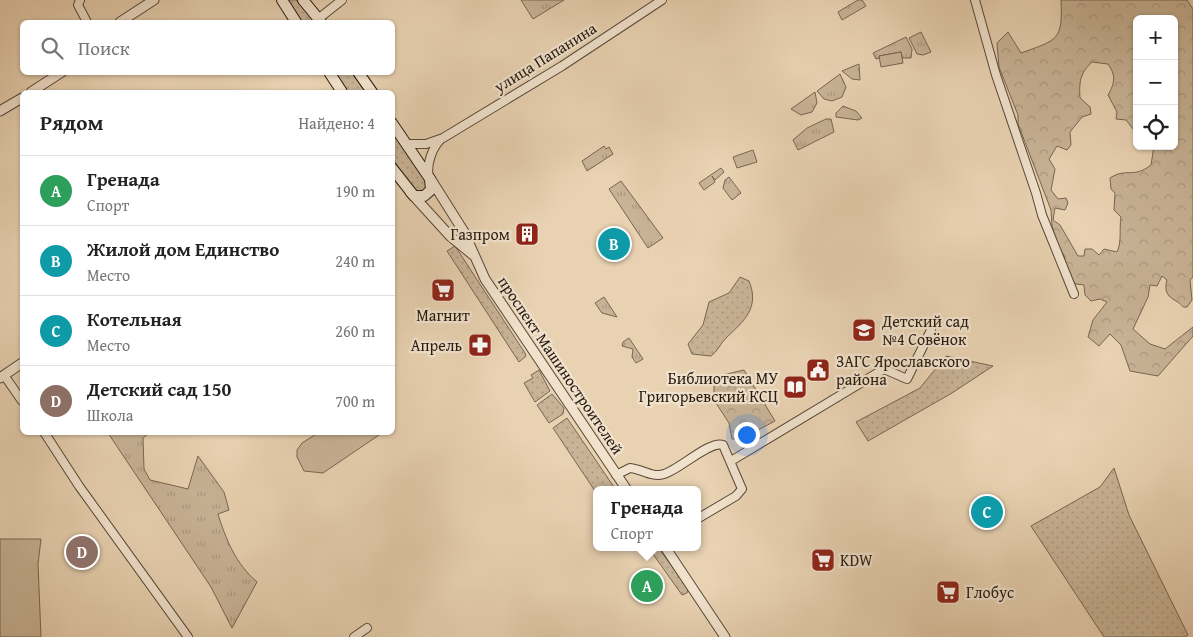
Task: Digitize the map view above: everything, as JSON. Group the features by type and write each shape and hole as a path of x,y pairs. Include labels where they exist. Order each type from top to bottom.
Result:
{"main road":[{"path":"282,0 295,20"},
{"path":"302,0 319,20"},
{"path":"331,75 341,90"},
{"path":"360,75 371,90"},
{"name":"проспект Машиностроителей","path":"395,127 429,177"},
{"name":"проспект Машиностроителей","path":"395,172 410,192"},
{"path":"410,192 416,197 426,195 432,187 429,177"}],"street":[{"path":"80,0 78,5 86,20"},
{"path":"123,20 154,0"},
{"path":"321,20 342,0"},
{"name":"улица Папанина","path":"407,144 426,144 443,138 562,66 662,0"},
{"path":"975,0 996,76 1042,216 1074,294"},
{"path":"34,90 57,75"},
{"path":"0,111 20,99"},
{"name":"улица Папанина","path":"429,177 428,166 434,150 443,138"},
{"name":"проспект Машиностроителей","path":"429,177 459,223 486,279 623,486"},
{"name":"проспект Машиностроителей","path":"410,192 450,236 473,255"},
{"path":"731,461 884,369 907,378 931,330"},
{"path":"20,364 2,376 20,398"},
{"path":"46,435 79,486 170,608 188,637"},
{"path":"616,475 630,468 651,475 663,474 716,444 723,445 742,489 736,496 701,517"},
{"path":"668,551 725,637"},
{"path":"354,637 367,628"}],"green space":[{"path":"287,0 296,0 313,20 301,20"},
{"path":"521,0 564,0 533,19"},
{"path":"858,0 862,0 866,6 842,20 838,12"},
{"path":"1061,0 1187,0 1193,9 1193,277 1190,280 1192,300 1185,307 1170,297 1166,290 1167,280 1162,276 1157,286 1150,285 1148,297 1133,329 1150,344 1165,349 1193,327 1193,336 1158,376 1130,371 1121,345 1110,334 1099,346 1088,337 1093,320 1107,302 1100,299 1091,301 1085,295 1084,285 1076,284 1067,277 1064,267 1065,257 1058,246 1052,226 1051,210 1018,124 1018,115 999,67 997,43 1008,32 1021,53 1050,41 1059,31 1061,24","holes":["1133,15 1178,15 1178,150 1153,150 1151,165 1139,171 1121,173 1110,178 1111,189 1115,193 1114,210 1121,217 1117,252 1104,249 1099,255 1092,249 1085,249 1084,256 1078,256 1060,225 1053,220 1055,208 1065,210 1068,203 1066,198 1058,199 1051,190 1055,169 1049,159 1057,146 1067,150 1071,145 1070,132 1082,117 1091,114 1090,107 1080,98 1080,82 1083,74 1092,62 1108,64 1114,79 1108,95 1117,112 1116,119 1126,120 1133,129"]},
{"path":"921,32 931,52 923,55 917,54 909,38"},
{"path":"906,37 912,49 911,58 902,58 901,52 879,56 880,58 876,59 873,53"},
{"path":"901,52 903,63 881,67 879,56"},
{"path":"859,64 860,80 852,79 842,71"},
{"path":"840,74 846,87 842,97 832,101 824,99 817,91"},
{"path":"335,75 354,75 365,90 347,90"},
{"path":"815,92 817,103 812,112 801,115 791,109"},
{"path":"843,106 856,111 862,118 858,120 836,117 836,113"},
{"path":"826,119 831,119 834,132 798,150 793,140 807,128"},
{"path":"395,135 426,181 427,187 422,192 413,189 395,162"},
{"path":"604,146 606,149 609,147 613,154 587,171 582,161"},
{"path":"753,150 757,162 737,168 733,157"},
{"path":"721,168 724,172 715,180 712,176 715,182 704,190 699,183"},
{"path":"729,177 741,193 732,200 723,188 725,180"},
{"path":"621,181 663,238 648,248 609,189"},
{"path":"455,246 525,353 526,356 519,362 447,251"},
{"path":"740,277 749,281 753,299 744,320 711,356 692,354 688,344 703,325 709,302 729,293"},
{"path":"604,297 617,317 602,313 595,303"},
{"path":"629,338 643,359 636,363 632,357 633,349 622,346 623,342"},
{"path":"946,356 993,366 952,393 868,441 856,422 920,388"},
{"path":"539,370 550,391 535,402 524,383 533,378 531,375"},
{"path":"744,370 775,421 741,439 732,439 729,423 714,400 714,377"},
{"path":"552,394 564,408 563,414 549,423 537,405"},
{"path":"567,418 613,486 593,486 593,488 553,428"},
{"path":"109,435 147,435 143,438 144,469 150,480 188,489 198,456 224,492 229,510 218,514 233,551 243,567 257,582 232,628 211,587"},
{"path":"315,435 379,435 323,473 304,471 297,457 297,450 302,443"},
{"path":"1114,468 1129,515 1188,635 1185,637 1104,637 1031,526 1100,487"},
{"path":"0,539 41,539 38,564 41,637 0,637"},
{"path":"651,551 661,551 688,589 687,593 682,595"}],"place":[{"name":"Газпром","path":"527,234"},
{"name":"Жилой дом Единство","path":"614,244"},
{"name":"Магнит","path":"443,290"},
{"name":"Детский сад №4 Совёнок","path":"864,330"},
{"name":"Апрель","path":"480,345"},
{"name":"ЗАГС Ярославского района","path":"818,370"},
{"name":"Библиотека МУ Григорьевский КСЦ","path":"795,387"},
{"name":"Котельная","path":"987,512"},
{"name":"Детский сад 150","path":"82,552"},
{"name":"KDW","path":"823,560"},
{"name":"Гренада","path":"647,586"},
{"name":"Глобус","path":"948,592"}]}
